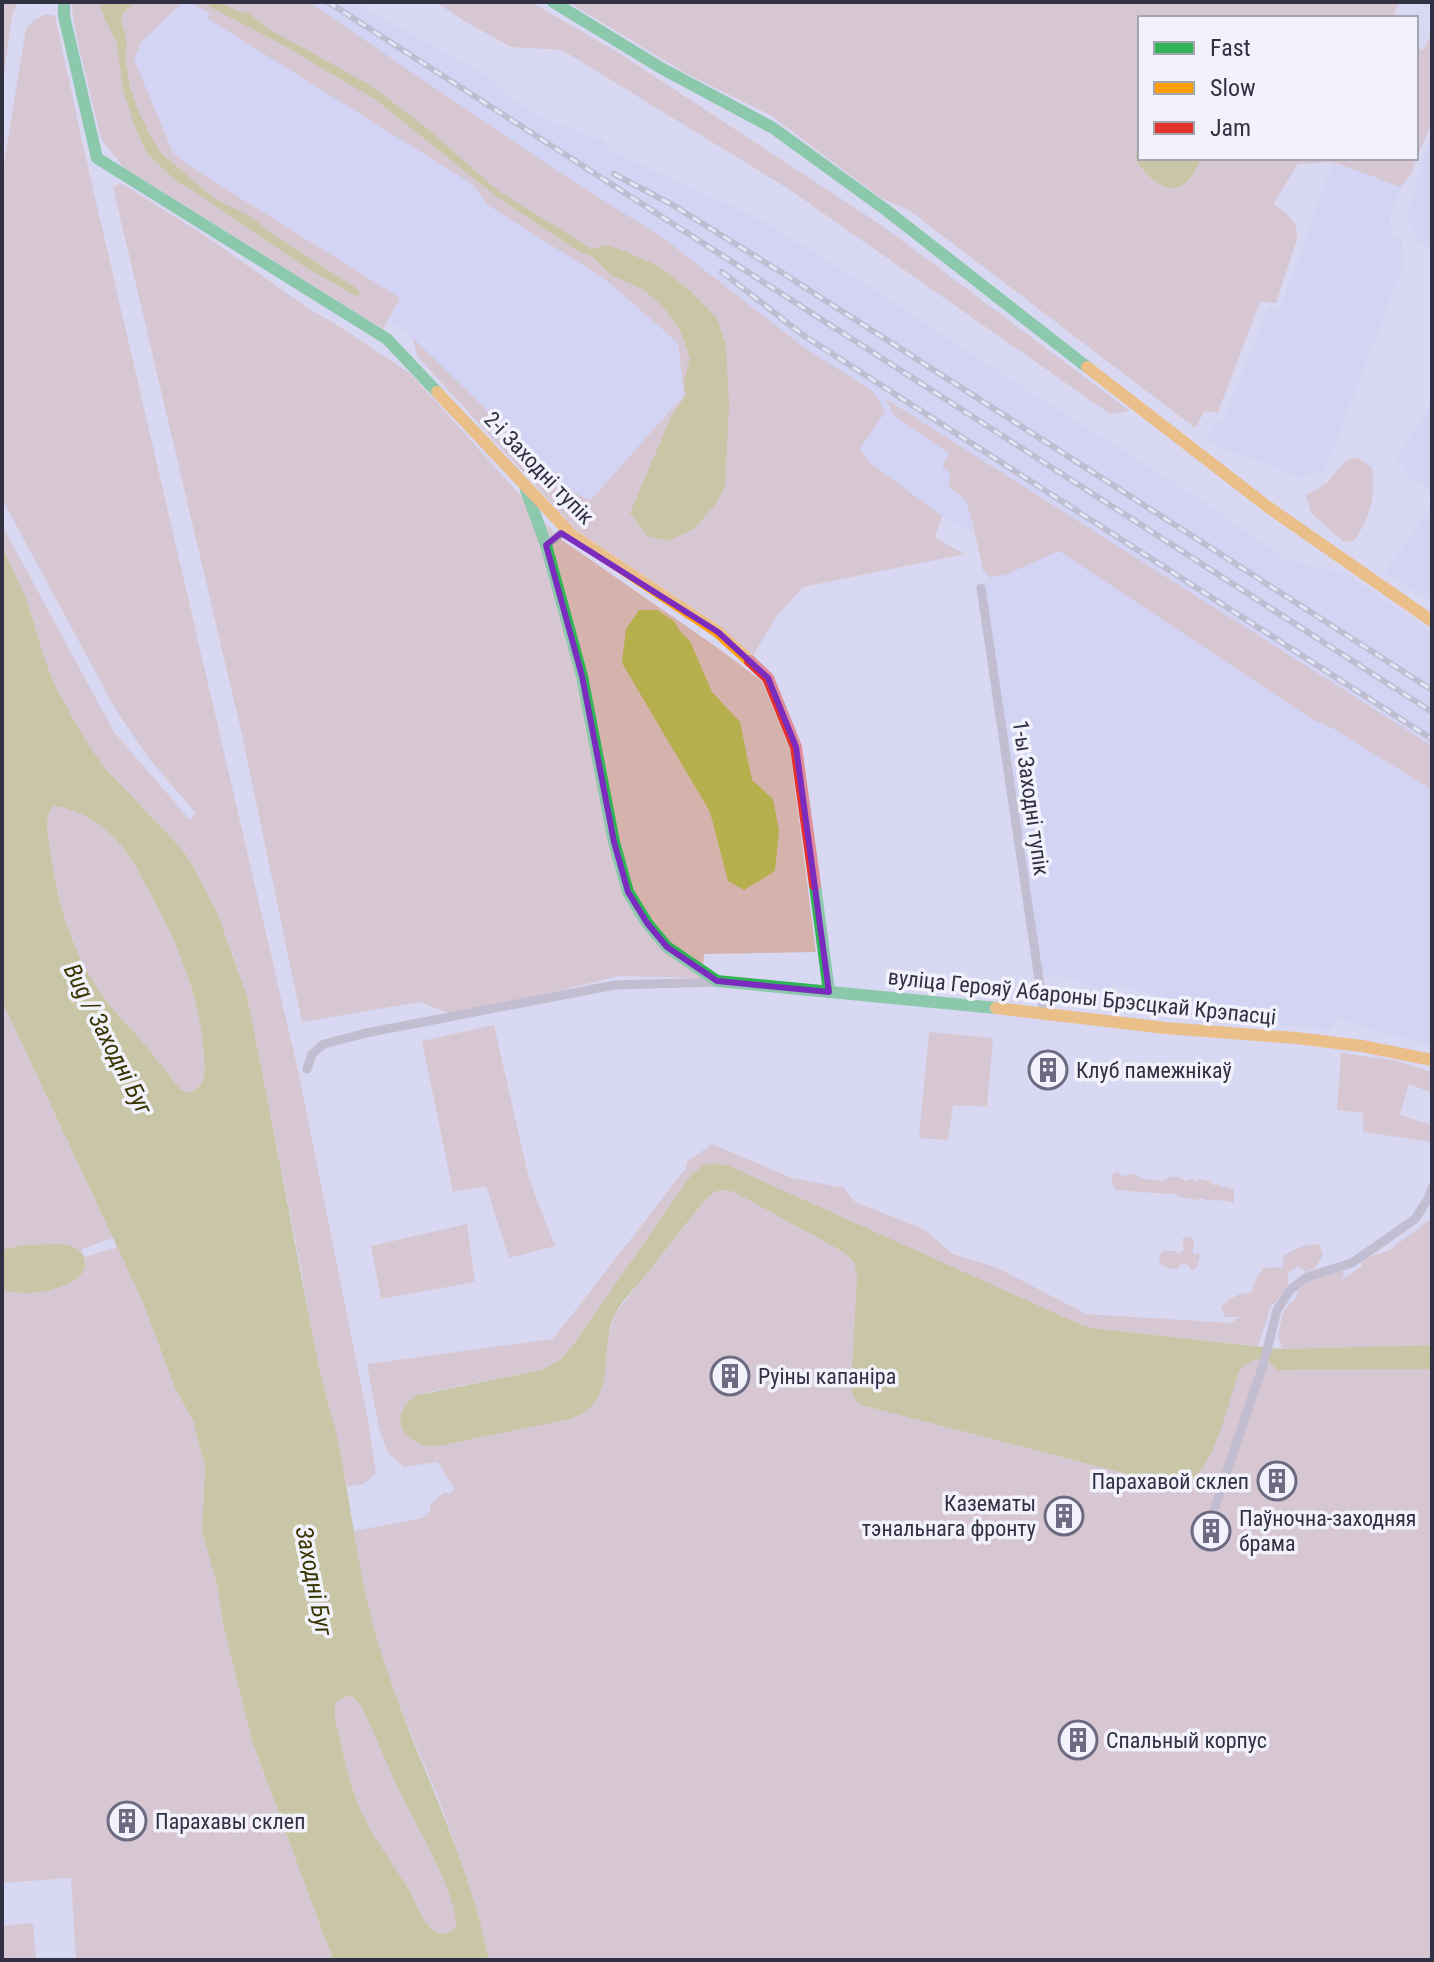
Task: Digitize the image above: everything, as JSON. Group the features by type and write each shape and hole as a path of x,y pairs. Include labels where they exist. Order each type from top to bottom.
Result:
{"main road":[{"name":"2-і Заходні тупік","path":"64,2 64,16 97,158 387,339 572,535 718,632 768,678 796,747 829,992"},
{"path":"553,2 665,70 747,111 775,130 933,247 1216,468 1432,621"},
{"name":"вуліца Герояў Абароны Брэсцкай Крэпасці","path":"523,483 546,545 582,676 614,842 628,892 647,923 667,947 717,981 1166,1028 1296,1038 1362,1046 1432,1060"}],"street":[{"path":"546,545 561,533 572,535"},
{"name":"1-ы Заходні тупік","path":"981,588 1044,1013"},
{"name":"вуліца Герояў Абароны Брэсцкай Крэпасці","path":"307,1069 312,1054 324,1044 366,1033 615,985 727,981"},
{"path":"1214,1510 1263,1365 1277,1310 1290,1290 1307,1277 1352,1263 1415,1219 1432,1188"}],"highlighted area":[{"path":"561,533 718,632 768,678 796,747 829,992 717,981 667,947 647,923 628,892 614,842 582,676 546,545"}],"shaded area":[{"path":"2,2 17,2 12,16 2,87"},
{"path":"71,2 183,2 142,41 134,59 173,153 400,298 383,329 123,167 101,138"},
{"path":"183,2 217,14 472,184 489,206 605,279 678,343 684,395 590,502 565,487 413,338 388,320 400,298 173,153 134,59 142,41"},
{"path":"188,2 307,2 554,169 666,240 802,346 874,392 885,412 860,449 869,462 942,516 935,538 965,554 803,587 777,616 753,655 720,626 576,530 417,356 413,338 565,487 590,501 684,395 678,343 605,279 489,206 472,184 207,18 210,13"},
{"path":"265,2 352,2 482,72 511,98 551,122 603,140 609,150 755,217 863,282 1203,501 1286,560 1345,573 1432,632 1432,1047 1337,1018 1331,1030 1217,1018 1114,983 1106,990 1056,974 1043,979 1037,969 981,588 989,577 983,570 974,529 965,530 863,476 843,393"},
{"path":"436,2 531,2 619,53 884,227 1130,411 1110,414 787,188 562,50 511,47"},
{"path":"568,2 1399,2 1394,16 1138,16 1138,160 1416,160 1401,187 1333,162 1298,164 1273,204 1291,218 1297,233 1276,303 1260,302 1218,412 1204,412 1195,428 910,211 881,198 770,115 687,74"},
{"path":"46,14 55,16 299,1075 368,1420 376,1474 363,1484 347,1486 316,1355 247,996 217,912 182,849 103,766 81,733 54,683 27,601 2,545 2,525 114,732 190,820 196,813 151,761 117,712 2,499 2,176 26,28"},
{"path":"1432,33 1432,121 1418,156 1418,47 1423,50"},
{"path":"1432,137 1432,249 1420,242 1407,220 1424,154"},
{"path":"1333,162 1401,187 1390,214 1391,236 1402,240 1404,264 1325,470 1301,478 1206,441 1215,420 1222,422 1269,307 1279,311"},
{"path":"121,183 411,374 559,538 762,681 790,749 816,952 704,954 702,978 619,976 455,1016 420,1002 302,1022 242,735 113,187"},
{"path":"886,399 1432,746 1432,790 1334,729 1312,719 1059,551 1005,575 989,577 983,570 966,500 949,487 950,473 942,467 949,453 894,416"},
{"path":"1432,401 1432,492 1410,477 1397,458"},
{"path":"1354,458 1372,468 1372,497 1368,515 1354,541 1344,542 1311,513 1306,496 1327,483 1342,465"},
{"path":"1432,504 1432,602 1385,572"},
{"path":"53,805 83,814 115,839 132,861 161,915 178,951 197,1007 204,1074 195,1090 188,1093 180,1089 108,1003 86,969 63,913 54,873 48,829 48,816"},
{"path":"2,1001 113,1238 80,1250 85,1257 118,1247 175,1388 193,1421 205,1466 202,1531 252,1741 333,1960 76,1960 71,1878 2,1883"},
{"path":"494,1025 529,1179 555,1246 509,1258 486,1186 453,1192 422,1041"},
{"path":"929,1032 993,1038 987,1107 953,1105 948,1140 919,1138"},
{"path":"1341,1053 1393,1060 1432,1072 1432,1093 1409,1084 1400,1115 1432,1125 1432,1142 1363,1132 1363,1113 1337,1110"},
{"path":"712,1144 792,1178 844,1188 855,1202 924,1229 953,1254 998,1268 1086,1314 1232,1323 1239,1317 1225,1317 1221,1306 1239,1294 1252,1293 1263,1268 1283,1267 1283,1256 1305,1246 1320,1245 1323,1255 1315,1268 1306,1272 1298,1266 1288,1274 1288,1286 1272,1304 1258,1346 1093,1328 1060,1317 702,1166 691,1175 559,1361 541,1370 428,1392 411,1399 402,1411 602,1386 608,1339 615,1314 707,1198 724,1190 736,1193 843,1252 854,1262 861,1405 1165,1484 1206,1463 1239,1372 1252,1361 1264,1360 1278,1370 1432,1369 1432,1960 489,1960 453,1838 382,1656 365,1594 354,1531 422,1518 430,1511 431,1503 445,1492 455,1489 437,1462 404,1467 388,1453 379,1429 367,1364 553,1339 686,1168 687,1162"},
{"path":"1118,1171 1121,1176 1135,1174 1143,1179 1164,1181 1174,1176 1185,1181 1210,1181 1214,1186 1217,1183 1222,1188 1234,1188 1234,1203 1115,1189 1111,1176"},
{"path":"1432,1218 1432,1345 1282,1349 1278,1335 1284,1310 1295,1299 1298,1290 1310,1280 1342,1270 1341,1280 1362,1267 1361,1263 1370,1256 1388,1251"},
{"path":"467,1224 475,1282 381,1299 371,1246"},
{"path":"1190,1236 1194,1240 1192,1252 1200,1256 1197,1267 1192,1270 1188,1265 1180,1264 1178,1268 1170,1269 1160,1264 1159,1256 1163,1251 1176,1251 1178,1254 1184,1250 1182,1239"},
{"path":"347,1696 353,1697 362,1707 442,1876 457,1917 456,1927 449,1932 438,1933 426,1923 359,1806 335,1716 336,1702"},
{"path":"33,1923 36,1960 2,1960 2,1926"}],"water":[{"path":"99,2 135,2 123,13 121,22 127,47 125,56 130,87 138,110 162,154 215,199 250,216 359,290 358,297 305,267 178,183 146,152 123,90 117,43"},
{"path":"201,2 219,2 250,14 269,29 370,85 428,129 497,190 592,249 605,245 660,267 717,318 726,345 729,406 725,487 715,505 694,529 667,541 647,536 630,513 671,417 686,395 684,382 690,358 679,328 663,307 644,290 611,275 592,256 576,250 497,197 376,100 281,44"},
{"path":"1138,146 1138,160 1200,160 1185,183 1172,188 1155,181 1146,173 1137,162"},
{"path":"2,545 27,601 54,683 81,733 103,766 182,849 193,866 217,912 247,996 373,1624 401,1708 465,1874 489,1960 333,1960 252,1741 202,1531 205,1466 193,1421 175,1388 142,1300 2,1001","holes":["53,806 83,815 117,841 128,854 161,915 178,951 197,1007 204,1074 195,1090 188,1093 180,1089 108,1003 86,969 63,913 54,874 48,829 48,816","347,1696 353,1697 362,1707 443,1877 455,1914 456,1927 449,1932 438,1933 426,1923 359,1806 335,1716 336,1702"]},
{"path":"639,610 657,610 674,621 690,641 712,692 740,722 752,780 773,799 779,831 775,871 744,890 728,881 710,812 622,663 626,629"},
{"path":"715,1163 729,1166 1093,1328 1282,1349 1432,1345 1432,1369 1278,1370 1264,1360 1252,1361 1239,1372 1216,1443 1203,1468 1188,1481 1165,1484 861,1405 853,1397 851,1388 857,1277 854,1262 843,1252 736,1193 724,1190 707,1198 618,1308 609,1333 601,1390 585,1412 570,1419 438,1446 416,1442 408,1436 400,1420 402,1411 418,1395 541,1370 559,1361 691,1175 702,1166"},
{"path":"63,1244 75,1247 83,1255 84,1270 79,1277 63,1286 44,1291 2,1292 2,1250 23,1245"}],"railway":[{"path":"328,2 1432,712"},
{"path":"614,174 671,204 792,279 1432,690"},
{"path":"722,272 803,335 1432,739"}],"traffic: fast":[{"path":"64,2 64,16 97,158 387,339 437,392"},
{"path":"553,2 661,68 773,128 886,210 1087,367"},
{"path":"526,490 546,545 582,676 614,842 628,892 647,923 667,947 717,981 996,1008"},
{"path":"815,885 829,992"}],"traffic: slow":[{"path":"1087,367 1268,507 1432,621"},
{"path":"437,392 572,535 718,632 750,661"},
{"path":"996,1008 1166,1028 1296,1038 1362,1046 1432,1060"}],"traffic: jam":[{"path":"750,661 768,678 796,747 815,885"}],"place":[{"name":"Клуб памежнікаў","path":"1048,1070"},
{"name":"Руіны капаніра","path":"730,1376"},
{"name":"Парахавой склеп","path":"1277,1481"},
{"name":"Казематы тэнальнага фронту","path":"1064,1516"},
{"name":"Паўночна-заходняя брама","path":"1211,1531"},
{"name":"Спальный корпус","path":"1078,1740"},
{"name":"Парахавы склеп","path":"127,1821"}],"water label":[{"name":"Bug / Заходні Буг","path":"108,1039"},
{"name":"Заходні Буг","path":"314,1581"}]}
